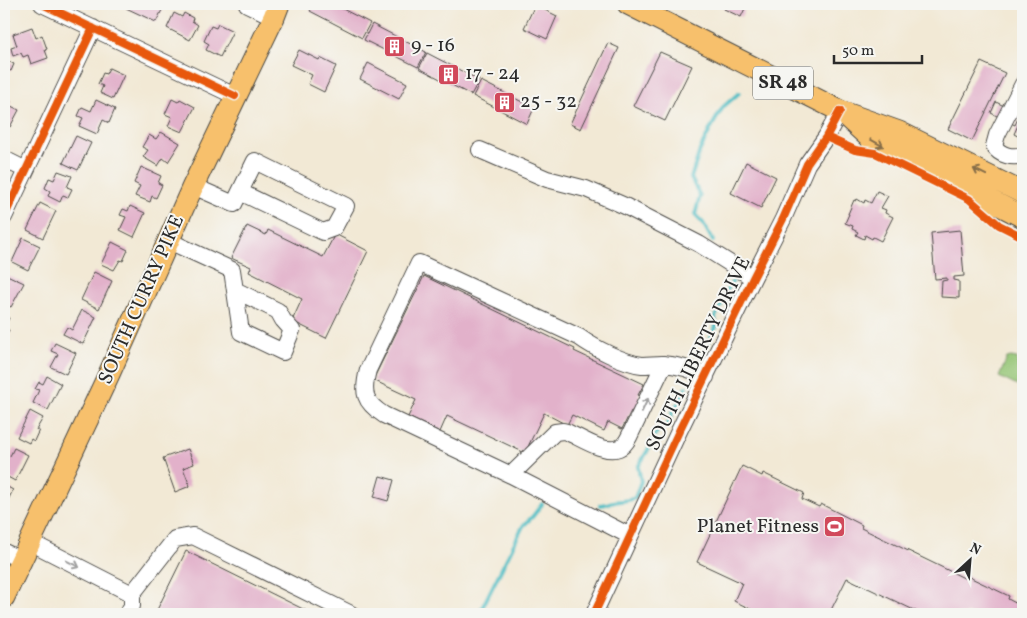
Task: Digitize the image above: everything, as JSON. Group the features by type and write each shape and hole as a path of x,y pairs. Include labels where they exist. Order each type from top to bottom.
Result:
{"main road":[{"name":"SR 48","path":"628,4 840,111 899,132 1023,193"},
{"name":"SOUTH CURRY PIKE","path":"4,597 18,551 108,374 276,10"},
{"name":"SR 48","path":"840,111 872,140 1023,217"}],"street":[{"path":"42,4 236,96"},
{"path":"247,4 276,10"},
{"path":"4,217 93,28"},
{"path":"1023,84 997,135 994,146 996,150 1011,157 1023,155"},
{"name":"SOUTH LIBERTY DRIVE","path":"594,614 753,278 783,220 807,164 840,111"},
{"path":"480,150 547,179 586,190 625,206 699,244 753,278"},
{"path":"4,159 26,170"},
{"path":"194,186 234,204 255,161 346,206 334,228 323,232 240,192"},
{"path":"169,241 232,270 235,290"},
{"path":"630,536 511,475 373,408 366,397 364,384 368,370 419,263 580,337 588,344 627,362 642,365 664,364 690,368 706,377"},
{"path":"511,475 555,432 567,432 606,449 618,449 624,446 664,364"},
{"path":"127,614 132,606 132,594 175,539 193,536 351,614"},
{"path":"18,551 132,594"}],"green space":[{"path":"1007,358 1017,358 1018,370 1023,372 1023,389 999,377"}],"building":[{"path":"128,4 165,4 156,22 126,8"},
{"path":"314,4 333,4 370,23 362,38 310,11"},
{"path":"726,4 747,4 741,17 724,9"},
{"path":"535,5 557,16 547,39 524,28"},
{"path":"174,13 182,17 184,13 193,18 192,21 198,25 190,40 167,28"},
{"path":"218,24 233,31 220,57 206,50 209,44 204,41 211,26 216,28"},
{"name":"9 - 16","path":"372,24 426,52 418,67 364,40"},
{"path":"32,27 36,38 42,35 48,58 31,64 28,55 23,57 21,53 13,56 11,48 17,46 13,34"},
{"path":"608,43 619,48 581,129 570,124"},
{"path":"299,50 336,66 324,92 308,84 312,75 291,65"},
{"path":"660,52 692,66 665,121 633,106"},
{"name":"17 - 24","path":"427,53 479,80 471,95 419,68"},
{"path":"4,59 14,64 11,71 4,68"},
{"path":"981,62 1005,73 972,141 948,129"},
{"path":"368,63 407,83 399,99 360,79"},
{"path":"109,68 124,75 113,99 100,93 103,86 98,84 103,73 106,74"},
{"name":"25 - 32","path":"481,81 534,108 527,124 473,96"},
{"path":"4,97 11,101 9,105 19,110 10,127 4,124"},
{"path":"172,99 178,102 180,99 195,107 182,132 168,126 172,117 165,114"},
{"path":"96,100 115,109 109,123 103,120 97,134 79,126 83,118 78,116 82,107 91,111"},
{"path":"996,102 1020,114 1015,125 991,113"},
{"path":"1023,114 1023,139 1014,134"},
{"path":"161,132 180,143 168,162 163,158 158,166 143,157 148,150 142,147 149,135 156,139"},
{"path":"76,136 91,143 78,170 63,163"},
{"path":"746,162 776,177 761,208 731,193"},
{"path":"141,167 161,176 158,183 162,185 156,198 152,196 150,202 135,196 140,186 134,183"},
{"path":"58,171 72,176 67,187 72,189 68,197 63,195 60,202 48,196 50,191 45,188 49,178 54,180"},
{"path":"877,191 888,196 881,208 886,210 885,213 893,217 881,241 865,235 864,239 856,235 858,232 852,229 853,226 845,223 854,200 856,201 857,199 864,203 865,200 871,203"},
{"path":"40,203 56,211 43,238 27,230"},
{"path":"130,206 145,213 134,237 120,230 126,217 120,215 123,209 128,211"},
{"path":"247,226 266,235 268,230 323,257 335,234 368,251 326,338 292,321 302,299 249,272 251,267 231,258"},
{"path":"960,230 964,276 954,277 954,280 959,281 959,298 941,297 942,281 947,280 947,278 935,279 931,233"},
{"path":"23,238 40,246 28,270 12,262"},
{"path":"112,242 128,250 123,261 120,260 114,270 101,264"},
{"path":"94,272 112,281 99,309 81,300"},
{"path":"7,275 24,283 11,307 4,304 4,280"},
{"path":"424,276 644,384 638,395 653,402 645,418 631,411 622,429 608,422 604,431 572,415 567,425 544,413 525,453 447,416 440,432 408,417 416,400 373,380"},
{"path":"82,310 96,317 83,344 63,334 67,327 72,330"},
{"path":"4,316 9,318 4,328"},
{"path":"4,328 9,330 4,341"},
{"path":"55,343 76,353 66,374 51,367 58,354 51,351"},
{"path":"47,376 61,384 48,410 33,403 39,390 35,389 39,382 43,384"},
{"path":"30,411 43,418 36,430 39,430 34,441 31,439 29,443 17,437"},
{"path":"14,448 28,455 15,481 4,475 6,467 4,459 6,454 10,456"},
{"path":"188,449 194,464 183,468 190,486 175,492 163,458"},
{"path":"742,466 762,476 763,473 804,493 802,499 819,507 821,504 862,525 861,528 966,579 967,576 1009,596 1008,599 1023,607 1023,614 922,614 847,578 829,614 761,614 734,601 742,583 697,562"},
{"path":"380,476 394,480 388,501 374,497"},
{"path":"4,485 13,490 4,508"},
{"path":"186,551 313,614 155,614"}],"waterway":[{"path":"713,241 703,223 695,215 700,196 691,178 700,150 712,126 723,107 739,93"},
{"path":"703,352 716,327 715,317 734,279"},
{"path":"600,505 635,498 641,481 638,467 652,443 653,437 669,423 673,410 686,387"},
{"path":"479,614 523,526 542,504"}],"cycle path":[{"path":"42,4 235,96"},
{"path":"4,217 93,28"},
{"path":"594,614 679,431 783,219 807,164 826,137 840,111"},
{"path":"826,137 855,150 875,153 969,199 999,225 1023,237"}],"place":[{"name":"9 - 16","path":"395,46"},
{"name":"17 - 24","path":"449,74"},
{"name":"25 - 32","path":"504,102"},
{"name":"Planet Fitness","path":"835,527"}]}
